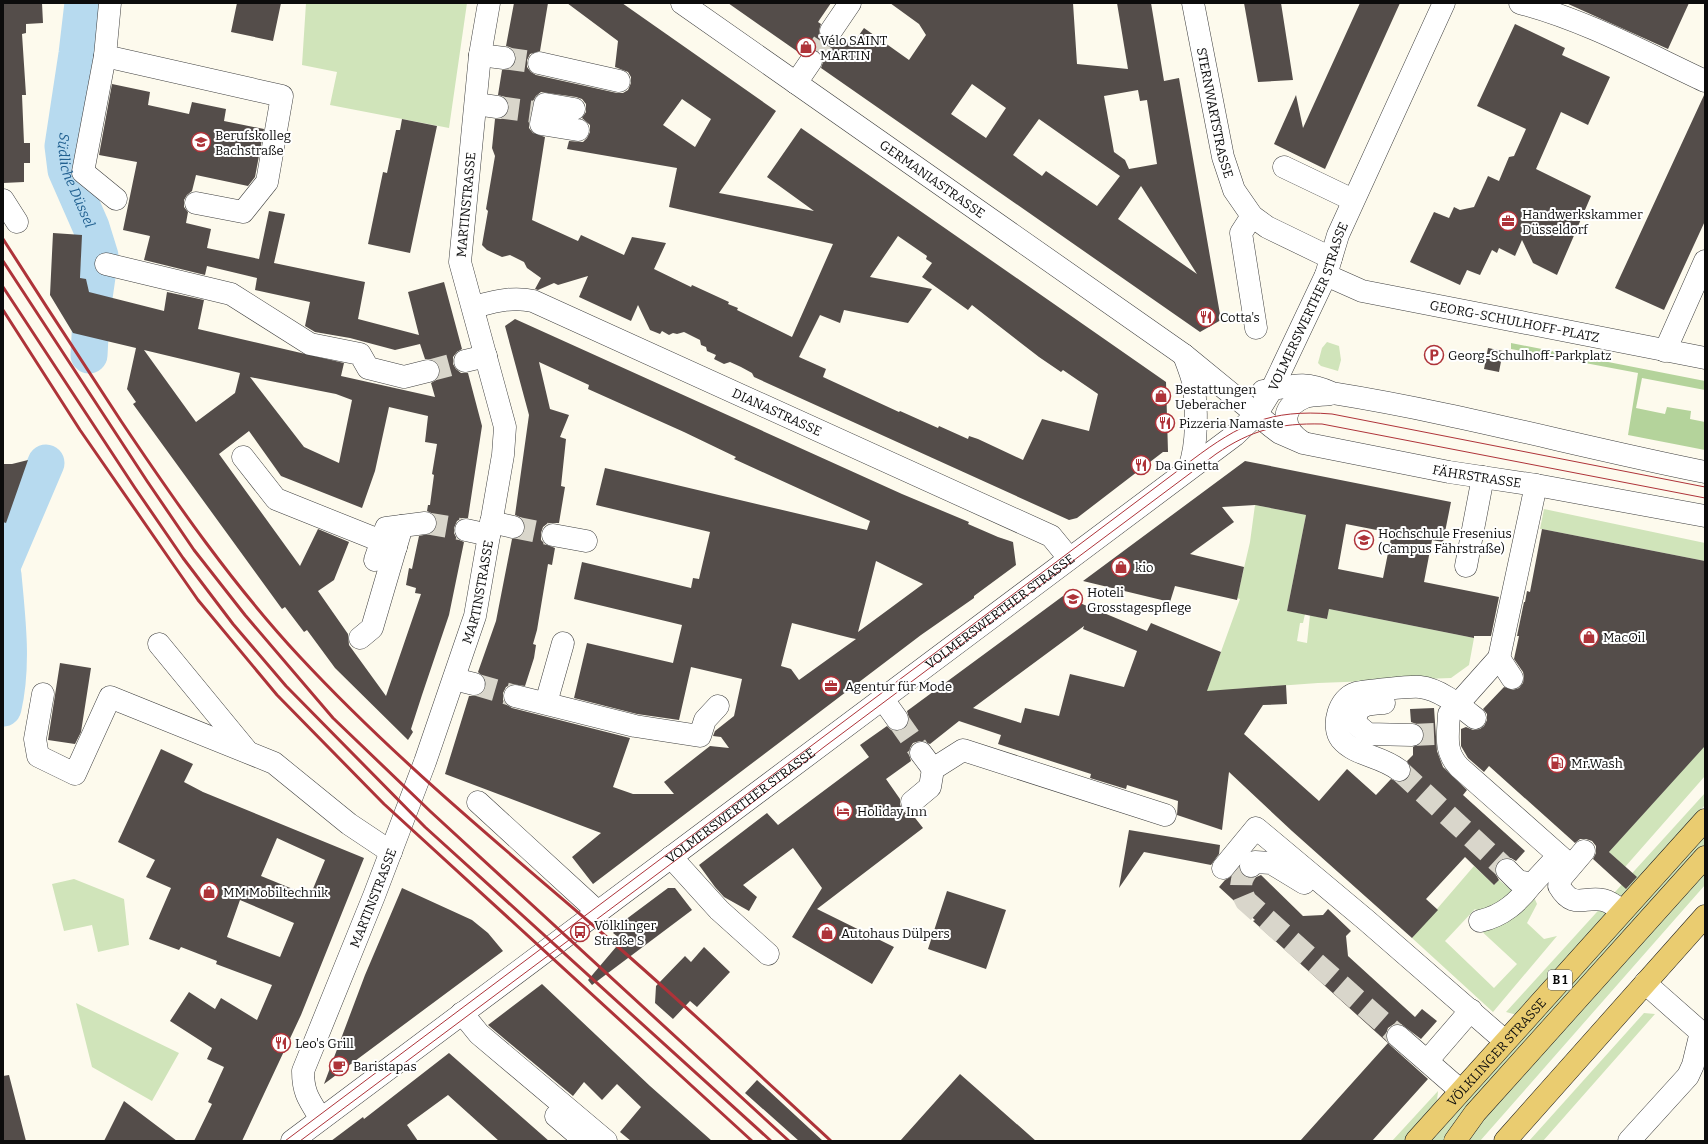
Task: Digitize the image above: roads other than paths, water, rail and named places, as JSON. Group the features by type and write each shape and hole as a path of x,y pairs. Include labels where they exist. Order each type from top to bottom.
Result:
{"main road":[{"name":"VÖLKLINGER STRASSE","path":"1416,1141 1460,1090 1705,820"},
{"path":"1455,1141 1475,1113 1705,857"},
{"path":"1505,1141 1705,916"}],"street":[{"path":"110,3 105,56 83,172 116,199"},
{"name":"MARTINSTRASSE","path":"321,1119 306,1097 303,1086 303,1071 391,852 425,762 464,681 503,455 504,427 473,307 461,270 460,255 486,105 480,55 489,3"},
{"name":"GERMANIASTRASSE","path":"682,3 1184,355 1256,415"},
{"path":"831,31 850,3"},
{"name":"STERNWARTSTRASSE","path":"1192,3 1225,163 1234,190 1252,216 1329,267"},
{"name":"VOLMERSWERTHER STRASSE","path":"321,1119 1235,435 1256,415 1272,390 1329,267 1338,234 1444,3"},
{"path":"1520,3 1554,12 1571,19 1705,81"},
{"path":"480,55 504,58"},
{"path":"105,56 282,96 267,182 242,212 196,203"},
{"path":"796,83 811,61"},
{"path":"539,63 619,81"},
{"path":"539,112 541,124 576,120"},
{"path":"1284,167 1353,200"},
{"path":"3,200 17,222"},
{"path":"1252,216 1241,233 1256,328"},
{"path":"1665,351 1705,261"},
{"path":"106,264 231,294 310,344 360,354 368,368 404,377 428,371"},
{"name":"GEORG-SCHULHOFF-PLATZ","path":"1329,267 1362,291 1705,358"},
{"name":"DIANASTRASSE","path":"473,307 510,299 521,298 533,301 1051,536 1069,558"},
{"path":"1184,355 1192,381 1196,415 1192,460 1189,468"},
{"path":"465,361 486,356"},
{"path":"1234,396 1272,390 1295,384 1316,385 1332,393 1544,435 1617,454 1705,472"},
{"path":"1303,443 1292,435 1287,428 1286,419 1289,410 1294,403 1305,397 1332,393"},
{"name":"FÄHRSTRASSE","path":"1256,415 1280,433 1303,443 1483,477 1536,485 1705,516"},
{"path":"243,457 276,499 384,549"},
{"path":"1466,566 1483,477"},
{"path":"1536,485 1500,658 1454,702 1442,734 1451,758 1571,858"},
{"path":"360,638 372,628 386,528 425,523"},
{"path":"466,530 514,527"},
{"path":"553,535 586,542"},
{"path":"546,703 563,643"},
{"path":"159,644 250,754"},
{"path":"1500,658 1512,678"},
{"path":"1399,770 1386,762 1350,747 1337,732 1336,722 1340,710 1346,700 1355,693 1420,687 1454,702 1475,718"},
{"path":"43,694 35,738 38,756 75,774 110,697 250,754 274,762 349,824 391,852"},
{"path":"515,696 635,726 700,736 705,720 718,706"},
{"path":"882,698 897,719"},
{"path":"1412,735 1368,734 1356,724 1355,718 1358,710 1365,705 1454,702"},
{"path":"912,802 930,786 927,761 963,750 1165,816"},
{"path":"478,802 598,912"},
{"path":"1223,868 1256,828 1366,920 1505,1041"},
{"path":"671,857 719,910 768,954"},
{"path":"1480,921 1500,914 1513,906 1532,884 1571,858"},
{"path":"1571,858 1561,878 1559,886 1564,894 1572,900 1602,899 1612,902 1622,911"},
{"path":"1251,866 1255,862 1271,863 1294,876 1338,908 1366,920"},
{"path":"1508,870 1518,881 1532,884"},
{"path":"1629,1141 1688,1076 1703,1034 1645,983"},
{"path":"1427,1061 1471,1010"},
{"path":"457,1017 465,1035 576,1139"},
{"path":"457,1017 606,1141"},
{"path":"1398,1036 1460,1090"},
{"path":"292,1141 321,1119"}],"waterway":[{"name":"Südliche Düssel","path":"83,3 63,146 66,170 91,227 100,256 91,318 89,355"},
{"name":"Südliche Düssel","path":"3,564 46,463"},
{"name":"Südliche Düssel","path":"3,575 8,642 8,675 3,708"}],"tunnel":[{"path":"811,61 831,31"},
{"path":"504,58 539,63"},
{"path":"497,107 535,112"},
{"path":"428,371 465,361"},
{"path":"425,523 466,530"},
{"path":"513,527 553,535"},
{"path":"474,684 515,696"},
{"path":"897,719 921,753"},
{"path":"1412,735 1435,734"},
{"path":"1399,770 1507,870"},
{"path":"1251,866 1244,874 1241,882 1243,896 1246,901 1398,1036"}],"tram line":[{"path":"285,1141 1209,447 1241,428 1273,417 1291,414 1332,414 1705,487"},
{"path":"300,1141 1216,454 1241,439 1279,427 1322,424 1705,498"}],"railway":[{"path":"3,239 121,421 184,513 228,572 275,630 335,694 409,765 660,984 831,1141"},
{"path":"3,261 194,550 245,615 333,718 431,812 789,1141"},
{"path":"3,287 135,488 183,558 233,624 286,686 425,827 771,1141"},
{"path":"3,310 80,430 198,600 277,695 384,804 752,1141"}],"place":[{"name":"Vélo SAINT MARTIN","path":"806,47"},
{"name":"Berufskolleg Bachstraße","path":"201,142"},
{"name":"Handwerkskammer Düsseldorf","path":"1508,221"},
{"name":"Cotta's","path":"1206,317"},
{"name":"Georg-Schulhoff-Parkplatz","path":"1434,355"},
{"name":"Bestattungen Ueberacher","path":"1161,396"},
{"name":"Pizzeria Namaste","path":"1165,423"},
{"name":"Da Ginetta","path":"1141,465"},
{"name":"Hochschule Fresenius (Campus Fährstraße)","path":"1364,540"},
{"name":"kio","path":"1121,567"},
{"name":"Hoteli Grosstagespflege","path":"1073,599"},
{"name":"MacOil","path":"1589,637"},
{"name":"Agentur für Mode","path":"831,686"},
{"name":"Mr.Wash","path":"1557,763"},
{"name":"Holiday Inn","path":"843,811"},
{"name":"MM Mobiltechnik","path":"209,892"},
{"name":"Völklinger Straße S","path":"580,932"},
{"name":"Autohaus Dülpers","path":"827,933"},
{"name":"Leo's Grill","path":"281,1043"},
{"name":"Baristapas","path":"339,1066"}]}
